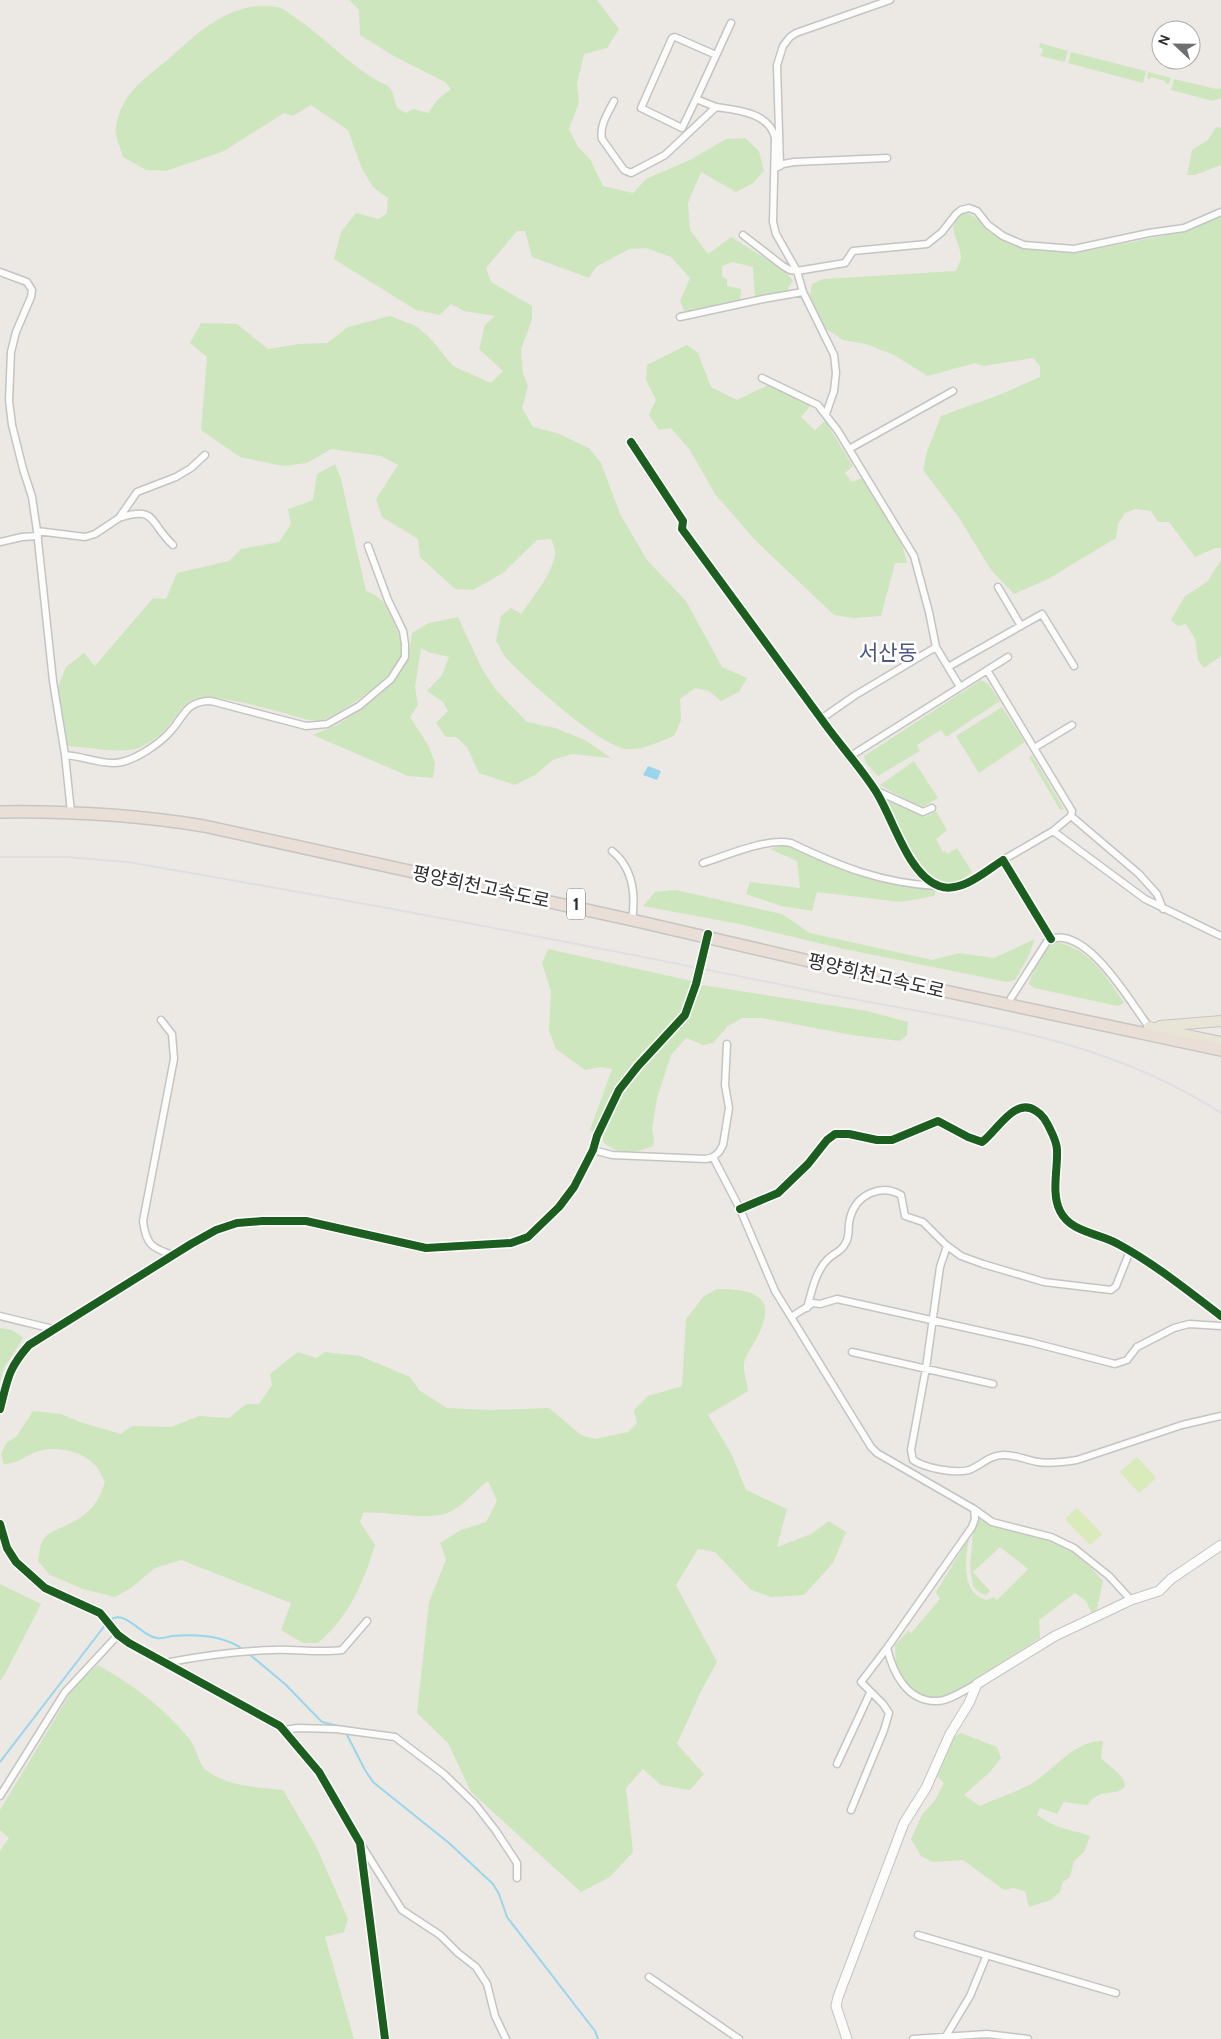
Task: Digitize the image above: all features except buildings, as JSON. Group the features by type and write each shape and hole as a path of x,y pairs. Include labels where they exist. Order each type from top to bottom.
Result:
{"highway":[{"name":"평양희천고속도로","path":"0,811 70,810 204,826 708,935 1149,1027"},
{"name":"평양희천고속도로","path":"708,935 874,976 1221,1050"}],"main road":[{"path":"1149,1027 1221,1021"},
{"name":"1","path":"1149,1027 1221,1042"}],"street":[{"path":"826,414 834,391 836,373 834,355 803,292 797,271 776,234 773,222 777,167 778,65 783,46 796,33 890,0"},
{"path":"716,56 675,37 672,38 641,108 682,128 696,99 716,56 731,23"},
{"path":"696,99 716,107 754,115 769,123 774,130 777,167"},
{"path":"614,101 600,133 602,139 624,170 631,173 665,156 716,107"},
{"path":"777,167 794,162 887,158"},
{"path":"743,235 783,266 797,271 845,263 853,251 927,244 942,232 956,214 961,210 969,208 977,212 988,225 1003,236 1024,245 1074,250 1149,233 1184,228 1221,212"},
{"path":"0,272 27,282 32,290 31,297 16,332 11,352 9,400 12,425 32,497 38,534 53,681 65,755 70,810"},
{"path":"680,317 803,292"},
{"path":"762,378 818,405 849,449 914,556 936,647 960,687"},
{"path":"849,449 953,391"},
{"path":"631,442 683,521 682,528 875,790 908,854 928,880 940,886"},
{"path":"119,518 137,492 176,478 205,455"},
{"path":"0,542 38,534 85,537 96,534 119,518 136,512 143,512 149,516 173,544"},
{"path":"65,755 122,762 161,740 169,733 190,706 199,701 211,701 306,726 327,724 359,706 391,679 405,657 403,631 388,600 368,546"},
{"path":"998,587 1021,626"},
{"path":"948,667 1042,614 1074,666"},
{"path":"821,719 854,696 936,647"},
{"path":"849,757 1008,657"},
{"path":"987,670 1072,811 1072,816 1139,874 1157,894 1163,909"},
{"path":"1034,748 1072,725"},
{"path":"875,790 923,812 932,808"},
{"path":"704,863 766,844 783,842 791,843 857,872 923,885 951,888 964,884 1053,830 1072,816"},
{"path":"1053,830 1145,899 1163,909 1196,922 1221,936"},
{"path":"612,851 626,864 629,874 634,892 632,918"},
{"path":"1003,860 1050,939"},
{"path":"0,1408 9,1374 15,1361 29,1345 173,1255 216,1230 237,1223 306,1221 351,1230 410,1246 426,1248 511,1243 528,1237 559,1207 574,1187 593,1150 597,1136 619,1090 638,1066 685,1015 696,984 708,935"},
{"path":"1011,998 1035,957 1048,940 1055,937 1063,938 1086,948 1114,979 1149,1027"},
{"path":"161,1020 172,1034 174,1059 143,1222 148,1244 173,1255"},
{"path":"593,1150 612,1155 706,1159 713,1157 723,1145 729,1108 725,1084 727,1044"},
{"path":"740,1209 778,1193 808,1164 826,1140 835,1134 849,1134 877,1140 892,1140 938,1121 968,1137 982,1142 992,1134 1013,1110 1022,1107 1035,1110 1045,1119 1054,1140 1057,1148 1056,1192 1060,1210 1071,1224 1117,1243 1161,1271 1221,1316"},
{"path":"713,1157 740,1209 775,1292 871,1447 877,1453 974,1509 992,1522 1051,1537 1074,1548 1109,1576 1131,1600"},
{"path":"806,1308 815,1280 822,1266 830,1257 837,1254 845,1245 850,1235 850,1218 859,1200 870,1192 883,1189 895,1191 901,1195 906,1216 923,1222 947,1246 961,1256 1044,1282 1111,1290 1116,1286 1130,1251"},
{"path":"947,1246 940,1267 926,1368 911,1450 913,1460 919,1464 935,1469 961,1471 969,1470 992,1456 1002,1455 1016,1456 1037,1462 1060,1463 1077,1460 1182,1424 1221,1416"},
{"path":"791,1316 813,1303 820,1304 837,1299 1030,1342 1115,1364 1127,1360 1137,1347 1174,1328 1189,1324 1221,1326"},
{"path":"0,1316 53,1329"},
{"path":"852,1352 993,1384"},
{"path":"851,1810 888,1720 889,1713 883,1704 861,1682 972,1527 975,1519 974,1509"},
{"path":"0,1524 7,1548 16,1562 45,1588 100,1613 118,1635 262,1715 284,1730 319,1772 402,1910 440,1935 476,1967 486,1984 495,2016 506,2039"},
{"path":"887,1648 892,1667 903,1686 918,1697 938,1701 976,1684 1055,1636 1131,1600 1158,1592 1172,1579 1221,1545"},
{"path":"165,1662 221,1653 273,1650 329,1652 342,1650 366,1621"},
{"path":"0,1796 66,1692 118,1635"},
{"path":"847,2039 836,2006 838,1997 904,1823 926,1788 950,1734 969,1703 976,1684"},
{"path":"837,1764 870,1692"},
{"path":"284,1730 298,1728 336,1729 395,1737 444,1774 476,1804 517,1863 517,1878"},
{"path":"360,1843 385,2039"},
{"path":"918,1935 1116,1993"},
{"path":"946,2036 970,1996 986,1956"},
{"path":"649,1978 739,2039"},
{"path":"913,2039 987,2034 1028,2039"}],"green space":[{"path":"349,0 597,0 619,29 607,48 584,54 577,84 579,103 569,129 578,147 590,159 603,186 633,193 646,179 690,160 726,139 745,138 759,151 764,171 753,183 736,192 701,172 688,203 690,230 708,254 731,237 784,270 793,281 788,291 755,298 753,267 733,262 722,266 722,277 727,279 727,286 741,289 740,301 685,312 680,301 690,278 671,257 646,248 629,249 596,267 589,278 532,257 525,231 517,231 486,268 491,282 532,306 532,320 521,349 523,374 528,386 522,408 533,427 557,433 589,448 601,463 620,514 647,560 686,601 722,667 747,678 739,692 721,701 709,691 695,688 680,699 681,720 674,736 639,749 627,749 615,745 600,737 565,712 518,670 503,653 496,641 501,616 511,608 521,614 541,585 550,569 555,554 551,539 537,540 503,573 473,590 455,589 420,557 418,539 382,517 376,499 398,465 381,456 331,449 307,463 283,466 240,457 201,430 207,357 190,343 201,323 237,324 268,349 299,344 327,343 348,327 390,316 416,326 430,338 453,366 491,383 503,371 479,349 485,325 495,316 464,311 451,304 440,315 416,310 334,259 341,232 356,213 379,219 387,213 388,198 373,187 362,169 348,130 311,105 293,116 284,113 224,151 166,171 146,170 123,157 117,138 116,127 119,114 130,94 145,78 207,27 233,12 247,8 261,6 277,7 286,11 353,64 388,86 392,91 397,108 406,113 413,109 428,113 438,99 451,89 445,82 392,55 360,35 359,10"},
{"path":"1040,43 1068,51 1065,62 1040,56 1043,52 1042,48 1039,47"},
{"path":"1071,52 1146,71 1143,83 1068,63"},
{"path":"1148,72 1171,78 1169,84 1151,77 1150,79 1147,78"},
{"path":"1174,79 1216,89 1221,88 1221,98 1213,101 1171,90"},
{"path":"1216,127 1221,128 1221,165 1195,175 1187,175 1192,150 1208,140"},
{"path":"965,212 977,218 995,236 1022,247 1077,253 1182,232 1221,216 1221,548 1215,548 1195,557 1169,522 1158,522 1151,511 1136,509 1125,513 1118,524 1116,538 1048,579 1014,594 991,570 960,519 923,470 927,451 941,416 999,395 1040,377 1040,366 1033,358 983,366 975,363 928,376 894,355 866,344 843,340 826,329 810,296 812,284 823,279 956,271 961,259 953,229 954,223"},
{"path":"687,345 698,353 711,387 737,400 768,385 811,405 801,417 815,430 825,421 853,466 845,473 852,482 862,478 901,540 907,563 895,563 881,616 853,618 834,615 755,540 715,494 690,450 671,428 659,430 649,415 656,400 646,380 647,365"},
{"path":"335,464 341,479 366,591 380,598 386,606 401,643 401,657 390,674 356,701 323,720 309,720 220,698 197,698 185,705 162,733 135,749 115,750 67,746 58,687 66,667 84,653 95,666 153,598 166,599 177,573 229,561 241,549 279,542 291,524 288,509 313,500 317,474"},
{"path":"1221,560 1221,656 1204,668 1198,660 1195,639 1186,624 1178,626 1171,620 1185,596 1207,582"},
{"path":"458,617 482,669 496,690 527,722 555,728 585,740 611,758 572,754 553,760 535,775 515,785 479,773 467,747 456,737 446,737 436,723 448,711 443,702 427,691 442,675 449,657 428,652 421,648 415,687 418,705 410,717 428,745 435,763 433,778 408,776 313,735 337,725 365,707 389,684 408,660 412,633 429,623"},
{"path":"981,680 988,684 1000,701 946,737 941,730 917,745 920,751 878,776 866,763 864,756"},
{"path":"1002,707 1025,742 979,773 956,736"},
{"path":"1032,755 1064,809 1060,810 1029,757"},
{"path":"914,761 938,798 921,808 880,785"},
{"path":"886,798 926,817 936,811 947,830 936,839 943,852 945,851 947,854 957,848 972,872 952,883 935,880 926,872 910,849 886,803"},
{"path":"789,845 850,872 887,882 936,891 934,896 901,902 817,892 812,911 781,906 746,894 750,882 800,888 797,861 770,849"},
{"path":"676,890 782,914 810,933 932,960 959,953 994,958 1035,939 1028,957 1015,980 1007,982 844,949 739,924 643,906 655,892"},
{"path":"1052,942 1064,944 1085,955 1103,973 1124,1003 1118,1006 1034,988 1029,984 1044,951"},
{"path":"548,949 692,981 684,1007 641,1054 617,1086 595,1133 590,1130 612,1069 601,1067 585,1070 556,1049 549,1031 551,992 542,963"},
{"path":"702,985 867,1011 908,1022 907,1035 900,1041 852,1035 762,1018 742,1018 728,1026 713,1043 703,1045 686,1038 671,1055 657,1098 652,1129 653,1146 633,1152 622,1152 610,1147 603,1142 603,1135 622,1092 691,1012"},
{"path":"717,1289 731,1289 753,1294 760,1298 764,1305 763,1325 744,1363 748,1391 708,1415 732,1455 746,1490 787,1509 777,1547 811,1534 829,1521 846,1532 833,1563 804,1595 771,1597 751,1590 715,1552 698,1549 676,1585 717,1662 701,1691 677,1744 704,1774 690,1790 661,1785 643,1769 626,1788 633,1852 610,1877 581,1892 471,1792 448,1743 417,1713 429,1602 446,1560 440,1543 461,1530 486,1522 497,1501 488,1481 457,1508 443,1514 420,1516 363,1513 360,1522 375,1545 360,1586 339,1621 318,1643 303,1643 281,1630 291,1603 181,1560 155,1568 131,1588 115,1597 83,1589 50,1575 38,1561 44,1538 89,1511 97,1501 105,1482 95,1465 82,1455 74,1452 49,1449 33,1453 8,1464 4,1464 1,1454 7,1442 16,1437 33,1411 61,1414 80,1422 121,1434 132,1426 171,1427 199,1416 229,1418 246,1404 259,1404 272,1385 270,1374 298,1352 316,1358 325,1352 360,1356 410,1377 419,1390 447,1408 491,1410 549,1408 581,1435 595,1439 628,1432 637,1423 634,1410 648,1396 682,1386 686,1319 704,1296"},
{"path":"0,1328 12,1330 23,1338 4,1368 0,1382"},
{"path":"1137,1457 1156,1478 1139,1493 1120,1472"},
{"path":"1077,1508 1102,1534 1090,1545 1065,1519"},
{"path":"981,1517 997,1526 1059,1544 1080,1558 1103,1581 1096,1612 1091,1612 1086,1601 1075,1593 1039,1620 1040,1638 963,1687 940,1698 921,1695 903,1680 896,1667 895,1645 908,1631 911,1633 940,1599 936,1592 969,1538 966,1556 967,1575 969,1584 979,1597 987,1600 993,1597 997,1600 1028,1569 1000,1547 973,1572 990,1591 986,1595 980,1593 973,1586 970,1567 973,1532"},
{"path":"0,1584 41,1604 0,1681"},
{"path":"98,1665 136,1689 170,1718 192,1743 201,1764 206,1770 215,1776 233,1783 283,1790 316,1846 348,1919 344,1932 325,1937 354,2039 0,2039 0,1851 9,1838 0,1830 0,1810 77,1682"},
{"path":"961,1733 997,1747 1001,1758 990,1772 964,1795 980,1806 1034,1782 1066,1756 1084,1745 1103,1741 1101,1758 1120,1774 1125,1787 1116,1792 1102,1794 1092,1799 1087,1805 1064,1802 1057,1814 1040,1808 1037,1815 1059,1827 1090,1836 1084,1852 1074,1861 1070,1877 1063,1882 1060,1892 1051,1900 1029,1907 1025,1891 1013,1888 1004,1890 963,1860 933,1862 921,1856 911,1839 922,1815 935,1800 944,1783 935,1774 951,1739"}],"water":[{"path":"648,766 661,771 657,780 643,775"}],"waterway":[{"path":"109,1621 115,1618 127,1620 145,1633 157,1638 181,1635 218,1638 244,1650"},
{"path":"0,1762 106,1624"},
{"path":"249,1654 285,1684 322,1722 342,1727"},
{"path":"346,1733 373,1782 449,1843 493,1884 499,1894 507,1917 595,2031 598,2039"}],"railway":[{"path":"0,857 66,857 127,862 641,956 1023,1032 1074,1046 1124,1064 1174,1086 1221,1113"}],"cycle path":[{"path":"631,442 683,521 682,529 875,790 902,844 918,870 928,880 939,886 947,888 956,887 973,880 1003,860 1051,939"},
{"path":"0,1409 10,1374 29,1345 191,1244 216,1230 237,1223 306,1221 426,1248 511,1243 528,1237 559,1207 574,1187 593,1150 597,1136 619,1090 638,1066 685,1015 696,984 708,934"},
{"path":"740,1209 778,1193 808,1164 827,1140 835,1134 849,1134 877,1140 892,1140 938,1121 968,1137 982,1142 1014,1111 1028,1108 1042,1116 1056,1142 1056,1197 1057,1204 1065,1218 1078,1228 1111,1240 1145,1260 1221,1316"},
{"path":"0,1524 7,1548 16,1562 45,1588 100,1613 118,1635 129,1643 280,1726 319,1772 360,1843 385,2039"}],"district":[{"name":"서산동","path":"888,652"}]}
